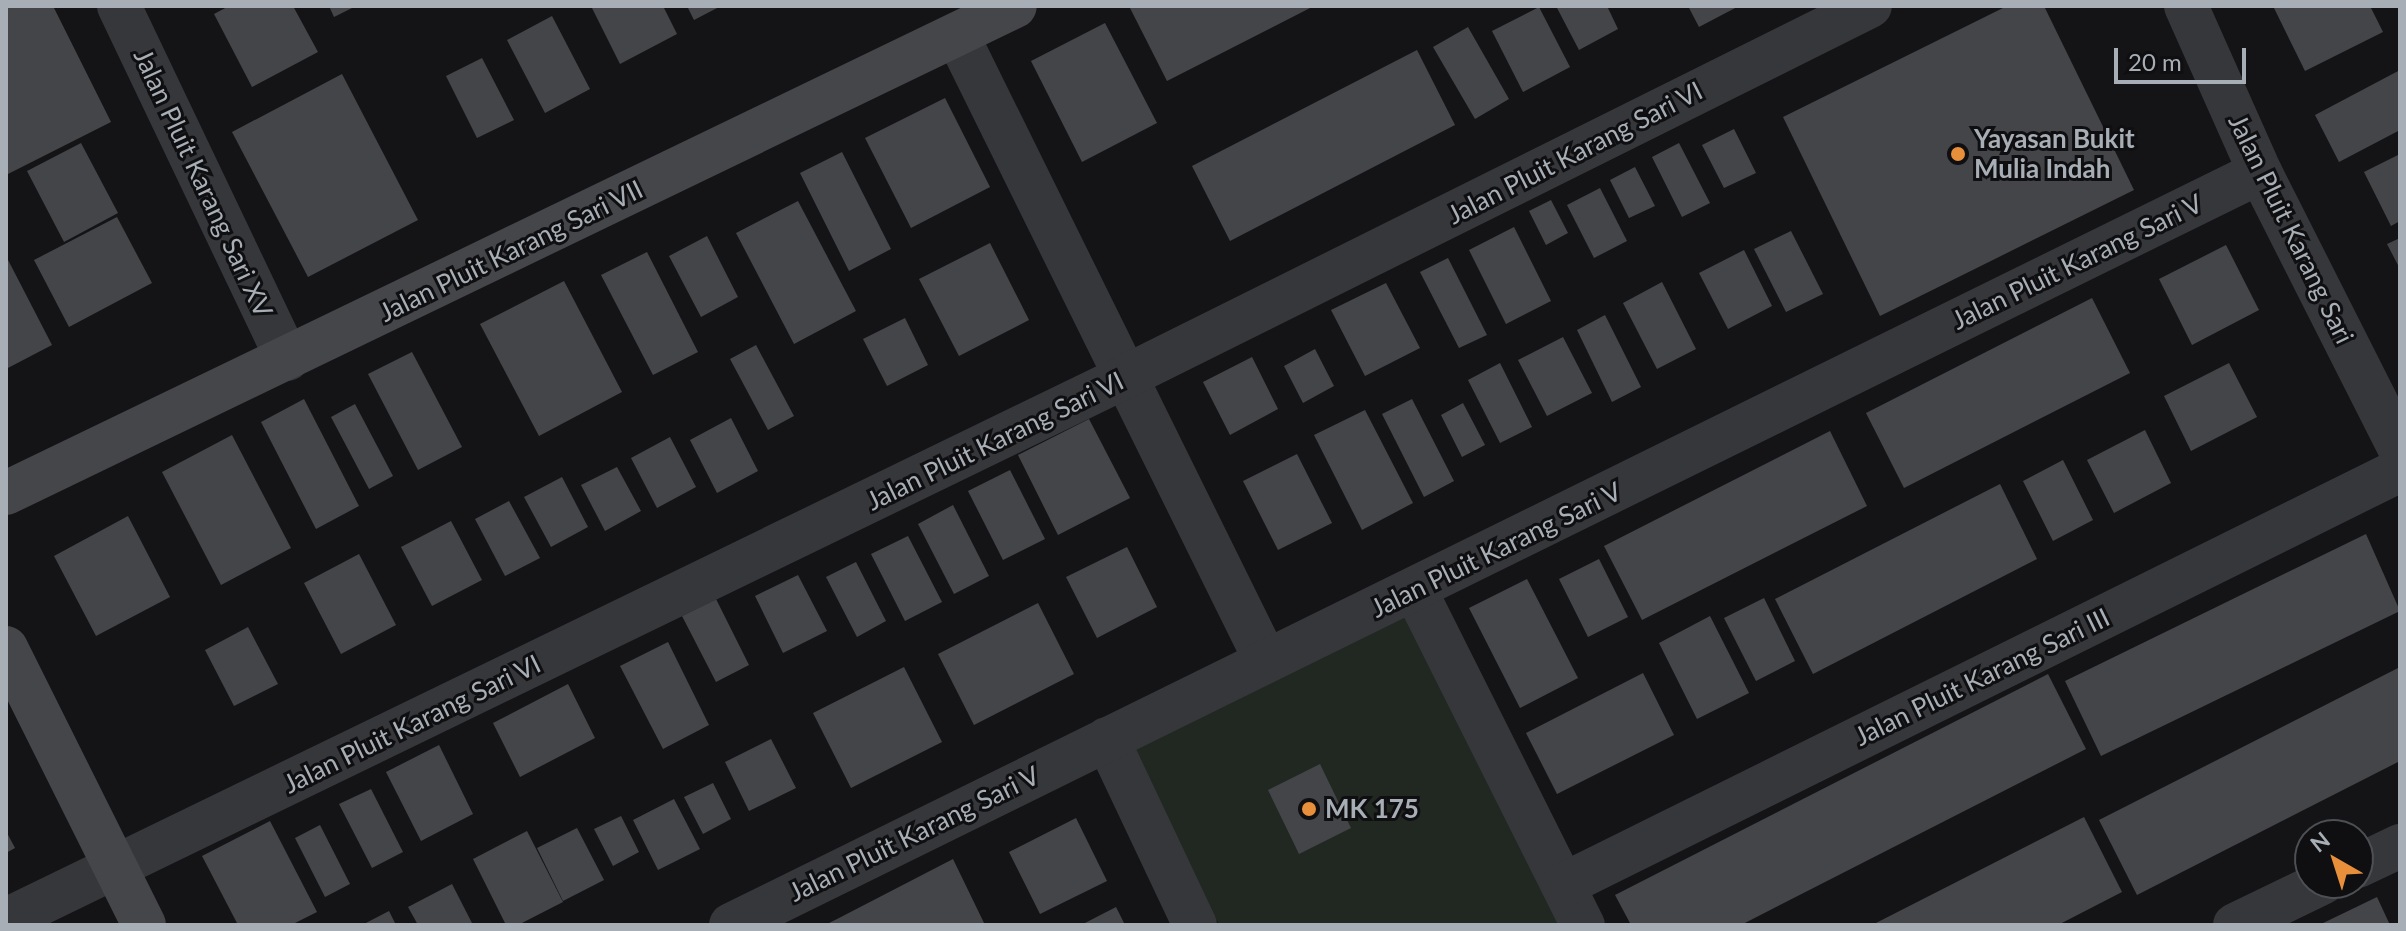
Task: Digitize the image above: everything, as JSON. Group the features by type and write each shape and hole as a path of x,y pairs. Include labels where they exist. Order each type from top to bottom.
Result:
{"street":[{"name":"Jalan Pluit Karang Sari VII","path":"6,493 1015,6"},
{"name":"Jalan Pluit Karang Sari VI","path":"6,920 1125,377 1870,6"},
{"name":"Jalan Pluit Karang Sari","path":"2186,6 2260,172 2400,449"},
{"name":"Jalan Pluit Karang Sari XV","path":"127,8 287,359"},
{"path":"957,35 1265,659"},
{"name":"Jalan Pluit Karang Sari V","path":"731,925 1265,659 1416,592 2260,172"},
{"name":"Jalan Pluit Karang Sari III","path":"1563,885 2400,470"},
{"path":"1416,592 1583,925"},
{"path":"6,648 144,925"},
{"path":"1107,739 1195,925"},
{"path":"2374,858 2400,846"},
{"path":"2235,925 2294,897"}],"shaded area":[{"path":"1407,613 1562,925 1219,925 1133,745"}],"building":[{"path":"6,6 53,6 111,122 6,175"},
{"path":"229,6 293,6 318,52 252,87 214,14"},
{"path":"329,6 356,6 334,17"},
{"path":"591,6 663,6 677,34 620,64"},
{"path":"687,6 721,6 694,20"},
{"path":"1129,6 1314,6 1167,81"},
{"path":"1556,6 1607,6 1618,29 1579,50"},
{"path":"1688,6 1739,6 1699,27"},
{"name":"Yayasan Bukit Mulia Indah","path":"2007,6 2044,6 2134,190 1880,316 1783,117"},
{"path":"2273,6 2370,6 2383,32 2305,71"},
{"path":"1539,7 1570,67 1523,92 1492,31"},
{"path":"552,16 590,89 545,113 507,40"},
{"path":"1105,23 1157,123 1082,162 1031,61"},
{"path":"1468,27 1509,99 1475,119 1433,47"},
{"path":"1417,50 1455,125 1230,241 1192,166"},
{"path":"482,58 514,120 477,138 446,76"},
{"path":"2400,70 2400,130 2339,162 2315,115"},
{"path":"342,74 418,220 308,277 232,132"},
{"path":"945,98 990,187 911,228 865,138"},
{"path":"1734,129 1756,173 1724,188 1702,145"},
{"path":"81,143 118,213 64,242 27,171"},
{"path":"1679,143 1710,203 1682,217 1652,157"},
{"path":"842,152 891,249 849,271 800,173"},
{"path":"2400,154 2400,221 2391,226 2364,172"},
{"path":"1635,167 1655,206 1629,218 1610,180"},
{"path":"1600,188 1627,241 1594,258 1567,205"},
{"path":"1551,200 1568,233 1546,245 1529,211"},
{"path":"798,201 856,311 794,344 736,233"},
{"path":"117,217 152,283 69,327 34,260"},
{"path":"1514,227 1551,301 1506,324 1469,250"},
{"path":"1791,231 1823,294 1786,312 1754,249"},
{"path":"707,236 738,297 701,317 669,256"},
{"path":"2400,238 2400,269 2387,244"},
{"path":"990,243 1029,320 959,356 919,279"},
{"path":"2226,245 2259,310 2192,345 2159,279"},
{"path":"1744,250 1772,306 1728,329 1699,273"},
{"path":"647,252 698,352 653,375 601,275"},
{"path":"6,256 52,345 6,369"},
{"path":"1448,258 1487,335 1459,348 1420,272"},
{"path":"564,281 622,392 539,436 480,324"},
{"path":"1662,282 1696,349 1657,369 1623,303"},
{"path":"1386,283 1420,348 1365,376 1331,310"},
{"path":"2092,298 2130,373 1904,488 1866,413"},
{"path":"1605,315 1641,387 1612,402 1577,330"},
{"path":"905,318 928,365 887,386 863,339"},
{"path":"1563,337 1592,393 1547,416 1518,360"},
{"path":"756,345 794,416 768,430 730,359"},
{"path":"1315,349 1334,386 1303,403 1284,366"},
{"path":"412,352 462,447 418,470 368,374"},
{"path":"1252,357 1278,409 1230,435 1203,382"},
{"path":"1500,363 1532,427 1500,443 1468,380"},
{"path":"2229,363 2257,417 2191,451 2164,396"},
{"path":"304,399 359,506 316,529 261,422"},
{"path":"1412,399 1454,481 1424,497 1382,414"},
{"path":"1463,403 1485,445 1462,457 1441,415"},
{"path":"355,404 393,476 369,489 331,417"},
{"path":"1365,410 1413,503 1362,530 1314,435"},
{"path":"731,418 758,471 717,493 690,440"},
{"path":"1089,419 1130,498 1058,535 1018,455"},
{"path":"2145,430 2171,483 2114,513 2087,460"},
{"path":"1830,431 1867,506 1642,620 1604,546"},
{"path":"232,435 291,548 221,585 162,472"},
{"path":"670,437 696,487 657,508 631,458"},
{"path":"1297,454 1332,523 1278,550 1243,481"},
{"path":"2063,460 2093,520 2053,541 2023,481"},
{"path":"617,467 641,511 605,531 581,485"},
{"path":"1010,470 1045,539 1003,560 968,491"},
{"path":"562,477 588,527 551,547 524,497"},
{"path":"2000,484 2037,559 1813,674 1775,599"},
{"path":"509,501 540,558 505,576 475,519"},
{"path":"953,505 989,576 954,594 918,524"},
{"path":"128,516 170,597 96,636 54,556"},
{"path":"451,521 482,580 432,606 401,547"},
{"path":"2366,534 2400,611 2101,756 2065,681"},
{"path":"908,536 942,602 905,621 871,554"},
{"path":"1127,547 1157,607 1097,638 1066,577"},
{"path":"359,554 396,625 341,654 304,583"},
{"path":"1599,559 1628,617 1588,637 1559,579"},
{"path":"856,562 886,621 857,637 826,577"},
{"path":"798,575 827,631 783,653 755,596"},
{"path":"1527,579 1578,678 1520,708 1469,608"},
{"path":"1764,598 1795,661 1756,681 1724,618"},
{"path":"716,599 749,665 716,682 682,616"},
{"path":"1038,603 1074,674 974,725 938,654"},
{"path":"1710,616 1749,693 1697,719 1659,643"},
{"path":"248,627 278,684 234,706 205,650"},
{"path":"668,642 709,725 663,749 620,666"},
{"path":"904,667 942,742 851,788 813,713"},
{"path":"2400,667 2400,761 2137,895 2099,820"},
{"path":"1643,673 1674,735 1557,794 1526,733"},
{"path":"2048,674 2086,749 1741,925 1631,925 1615,895"},
{"path":"568,684 595,738 520,777 493,723"},
{"path":"771,739 796,788 749,811 725,762"},
{"path":"439,745 473,814 421,841 386,772"},
{"name":"MK 175","path":"1320,764 1351,828 1299,854 1268,790"},
{"path":"713,783 731,819 703,834 684,797"},
{"path":"371,789 403,852 372,868 339,804"},
{"path":"674,799 700,849 658,870 633,820"},
{"path":"621,816 639,852 613,866 594,829"},
{"path":"2084,817 2122,892 2058,925 1872,925"},
{"path":"1076,818 1107,881 1040,914 1009,852"},
{"path":"270,821 317,912 291,925 238,925 202,856"},
{"path":"320,825 350,884 325,897 295,838"},
{"path":"577,828 604,880 563,901 537,848"},
{"path":"6,831 15,848 6,853"},
{"path":"527,831 563,902 518,925 506,925 473,859"},
{"path":"953,859 985,925 825,925 839,918"},
{"path":"452,884 473,925 418,925 408,907"},
{"path":"2377,897 2390,925 2319,925 2374,899"},
{"path":"1116,907 1125,925 1081,925"},
{"path":"389,911 396,925 362,925"}],"place":[{"name":"Yayasan Bukit Mulia Indah","path":"1958,154"},
{"name":"MK 175","path":"1309,809"}]}
